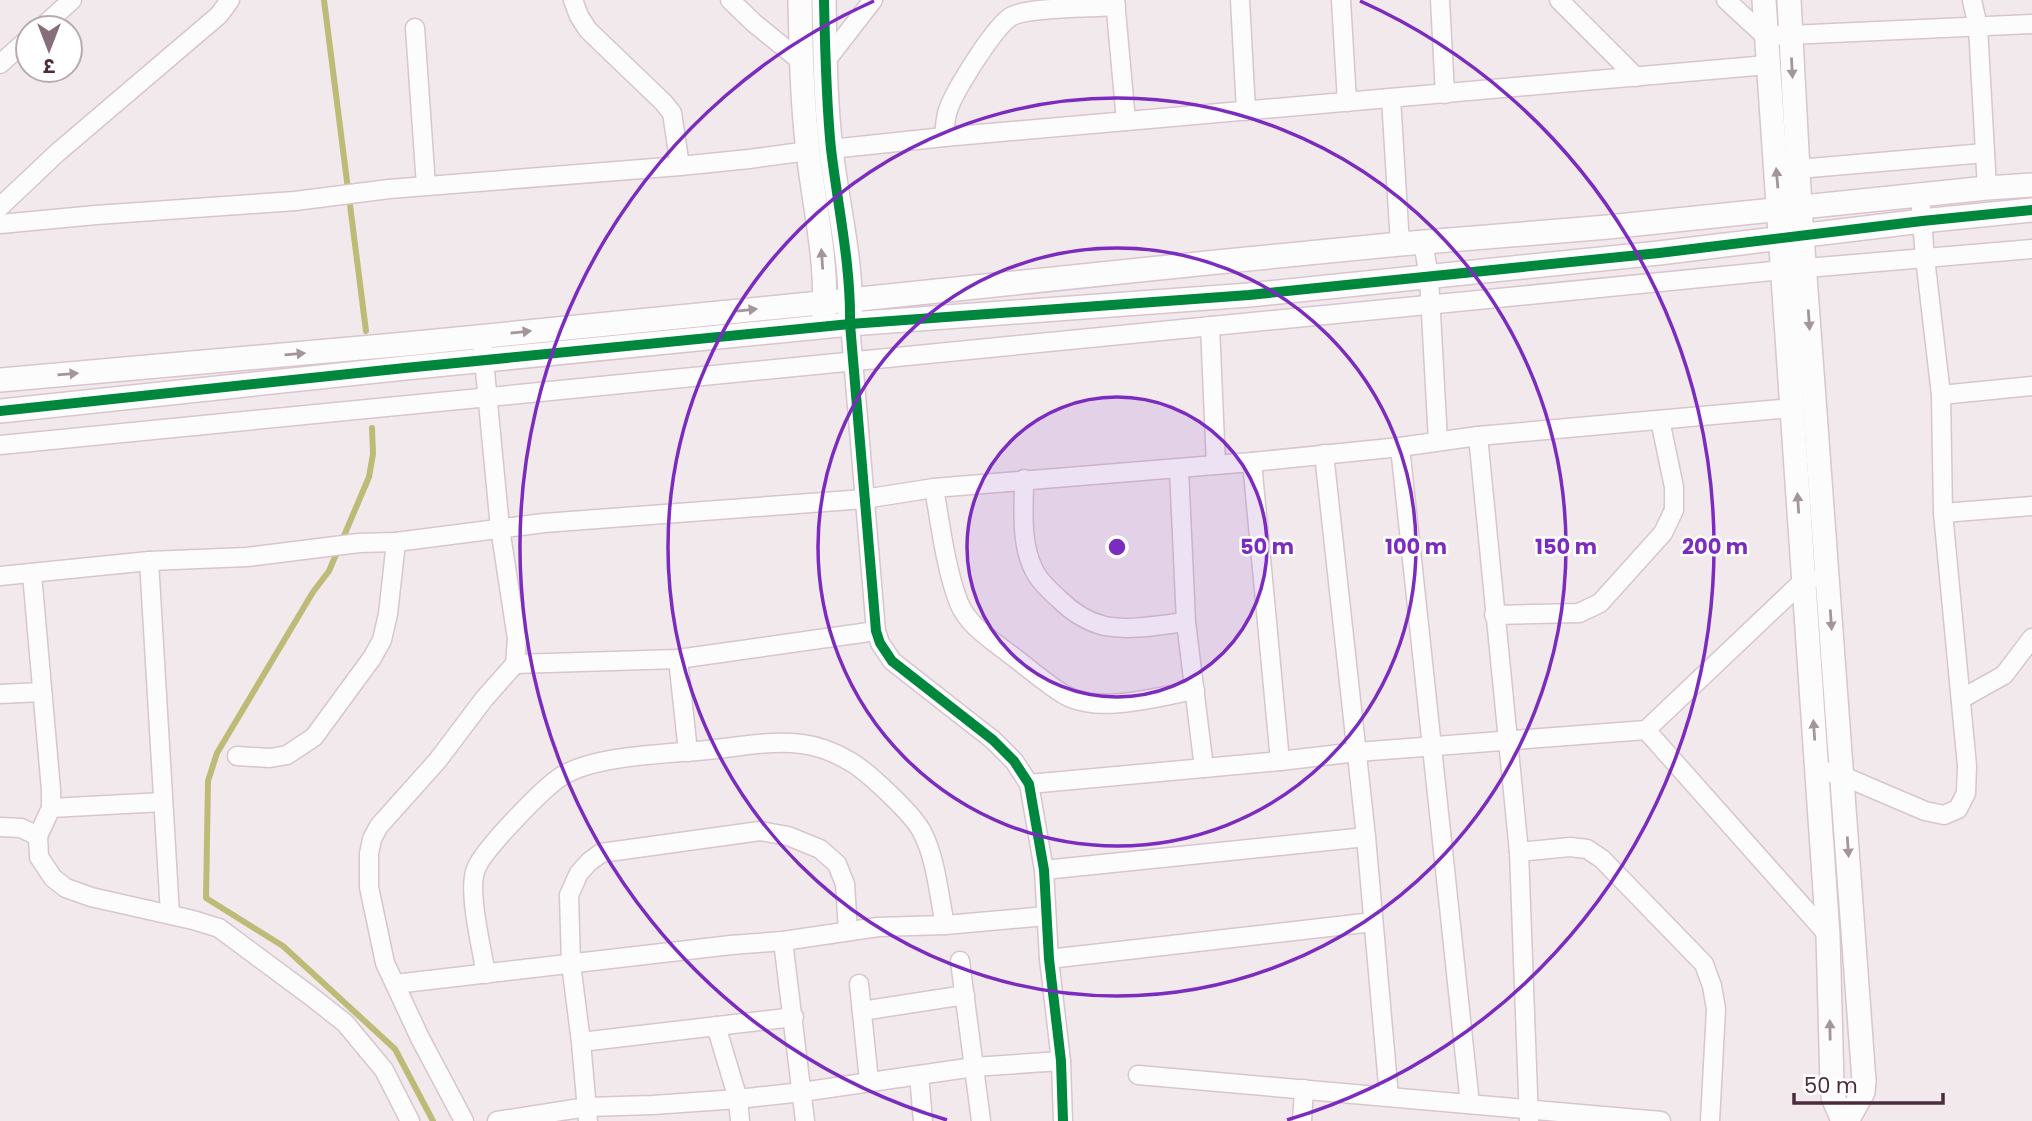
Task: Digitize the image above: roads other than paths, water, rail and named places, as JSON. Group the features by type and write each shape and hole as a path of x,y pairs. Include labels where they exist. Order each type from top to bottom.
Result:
{"street":[{"path":"56,14 72,0"},
{"path":"0,207 57,153 219,15 230,0"},
{"path":"573,0 588,30 672,113 680,166"},
{"path":"730,0 802,62"},
{"path":"800,0 808,151 820,229 824,327"},
{"path":"824,0 831,149 843,227 850,300 876,631 880,643 892,661 993,740 1014,761 1029,784 1044,870 1049,959 1061,1061 1063,1121"},
{"path":"825,62 873,0"},
{"path":"1240,0 1246,111"},
{"path":"1341,0 1348,102"},
{"path":"1440,0 1446,94"},
{"path":"1559,0 1636,77"},
{"path":"1726,0 1765,36 2032,24"},
{"path":"1764,0 1767,65 1790,209 1802,236 1794,269 1792,408 1828,935 1832,1084 1833,1097 1845,1121"},
{"path":"1789,0 1798,169 1790,209 1780,239 1794,269 1828,574 1864,1081 1863,1091 1845,1121"},
{"path":"1972,0 1978,27 1987,188"},
{"path":"944,137 947,113 955,93 997,30 1012,16 1115,3 1126,121"},
{"path":"415,28 426,186"},
{"path":"0,64 14,52"},
{"path":"831,149 1767,65"},
{"path":"1391,98 1400,244"},
{"path":"0,224 295,201 388,189 680,166 808,151"},
{"path":"1798,169 1985,153"},
{"path":"0,380 482,336 1400,244 2032,185"},
{"path":"1817,769 1843,776 1925,811 1944,815 1958,809 1966,793 1967,766 1943,513 1941,395 1920,195"},
{"path":"0,411 850,324 1249,295 1780,239 2032,209"},
{"path":"1423,242 1429,277 1438,441"},
{"path":"0,445 1794,269 2032,249"},
{"path":"1210,326 1216,465"},
{"path":"464,1121 420,1038 385,963 369,887 369,854 372,839 379,826 438,760 484,699 515,664 517,639 500,528 482,336"},
{"path":"1941,395 2032,386"},
{"path":"0,576 149,561 247,557 544,523 864,499 934,488 1024,479 1179,469 1400,447 1478,436 1792,408"},
{"path":"1494,615 1579,613 1600,603 1663,533 1674,510 1674,487 1660,420"},
{"path":"1478,436 1519,852 1529,1115"},
{"path":"1400,447 1470,1104"},
{"path":"1324,454 1366,837 1389,1096"},
{"path":"1252,462 1280,761"},
{"path":"1179,469 1186,622 1204,768"},
{"path":"1024,479 1023,523 1027,551 1034,570 1048,589 1066,605 1085,618 1104,626 1128,628 1186,622"},
{"path":"934,488 953,585 960,605 971,623 989,638 1064,695 1080,702 1120,703 1195,690"},
{"path":"1943,513 2032,506"},
{"path":"237,756 271,758 287,755 314,737 372,658 382,640 388,614 396,542"},
{"path":"149,561 170,914"},
{"path":"32,573 51,808 38,836 39,857 53,878 65,888 91,897 219,928 345,1023 384,1070 410,1121"},
{"path":"1029,784 1280,761 1357,751 1646,730 1803,581 1828,574"},
{"path":"515,664 678,659 876,631"},
{"path":"1961,699 2004,675 2032,638"},
{"path":"678,659 688,751"},
{"path":"0,694 42,692"},
{"path":"1646,730 1828,935"},
{"path":"486,974 473,886 475,870 529,805 562,776 598,763 756,743 802,744 830,751 853,764 897,802 922,831 931,855 945,925"},
{"path":"51,808 163,802"},
{"path":"0,827 21,828 38,836"},
{"path":"587,1114 571,964 569,895 579,873 601,853 760,831 788,836 820,849 837,864 845,884 848,931"},
{"path":"1044,870 1366,837"},
{"path":"1519,852 1570,847 1587,849 1602,859 1704,964 1716,1009 1710,1121"},
{"path":"394,984 783,941 848,931 1046,916"},
{"path":"1049,959 1373,922"},
{"path":"783,941 806,1121"},
{"path":"960,961 981,1121"},
{"path":"859,984 869,1081"},
{"path":"862,1011 965,995"},
{"path":"581,1042 794,1017"},
{"path":"716,1026 738,1098 740,1121"},
{"path":"497,1121 587,1114 654,1113 738,1098 802,1092 974,1067 1061,1061"},
{"path":"919,1075 923,1121"},
{"path":"1138,1075 1470,1104 1529,1115 1661,1121"},
{"path":"1302,1121 1304,1089"}],"waterway":[{"path":"324,0 366,331"},
{"path":"372,428 373,454 369,477 329,571 313,592 217,753 208,781 206,898 283,946 395,1049 433,1121"}]}
